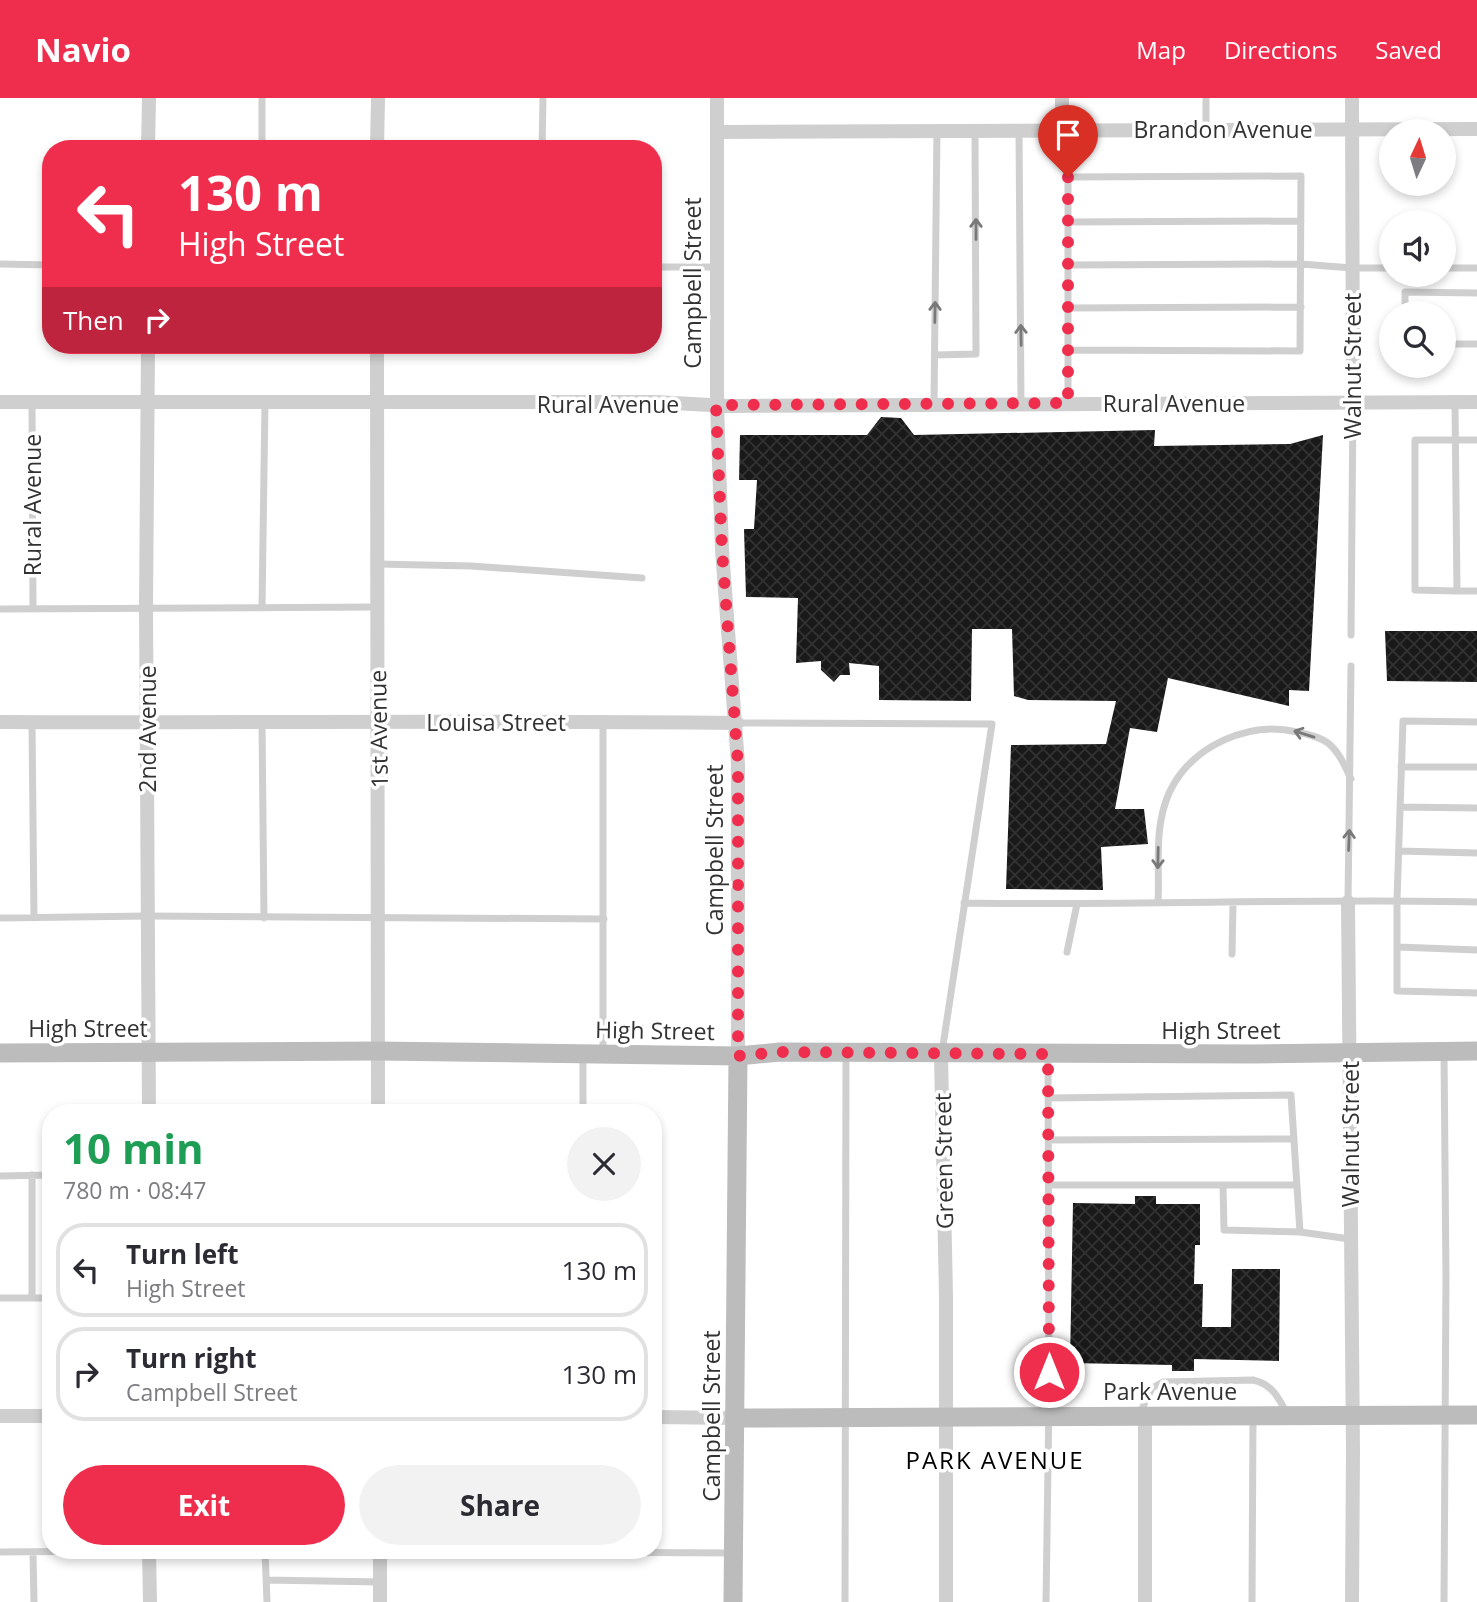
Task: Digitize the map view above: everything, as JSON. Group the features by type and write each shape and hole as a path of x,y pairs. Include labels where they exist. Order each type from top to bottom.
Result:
{"main road":[{"name":"High Street","path":"0,1053 379,1051 738,1056 780,1052 1048,1054 1477,1051"},
{"name":"Campbell Street","path":"733,1602 738,1056"},
{"name":"Park Avenue","path":"736,1418 1477,1415"}],"street":[{"path":"148,140 149,98"},
{"path":"377,98 377,140"},
{"name":"Campbell Street","path":"717,98 716,405 722,550 737,723 738,1056"},
{"path":"1062,98 1062,129"},
{"name":"Walnut Street","path":"1352,98 1353,402"},
{"name":"Brandon Avenue","path":"717,132 937,129 1477,129"},
{"name":"2nd Avenue","path":"148,354 146,608 149,1104"},
{"name":"1st Avenue","path":"377,354 378,1104"},
{"name":"Rural Avenue","path":"0,402 655,402 716,405 1477,402"},
{"name":"Louisa Street","path":"0,722 737,723"},
{"name":"Walnut Street","path":"1348,902 1352,1602"},
{"name":"Green Street","path":"941,1054 946,1296 946,1602"},
{"path":"0,1416 42,1416"},
{"path":"1142,1416 1145,1602"},
{"name":"Park Avenue","path":"662,1417 736,1418"},
{"path":"149,1559 150,1602"},
{"path":"380,1559 380,1602"}],"lane":[{"path":"262,98 262,140"},
{"path":"542,140 543,98"},
{"path":"1206,98 1206,129"},
{"path":"934,404 937,129"},
{"path":"935,355 976,354 975,129"},
{"path":"1019,129 1021,404"},
{"path":"1062,129 1068,141 1068,403"},
{"path":"1068,177 1301,176 1300,351 1068,350"},
{"path":"1068,222 1301,221"},
{"path":"0,264 42,265"},
{"path":"1068,265 1301,264 1379,268"},
{"path":"662,267 716,267"},
{"path":"1456,268 1477,268"},
{"path":"1405,301 1405,292 1477,293"},
{"path":"1068,308 1300,307"},
{"path":"1456,344 1477,344"},
{"name":"Rural Avenue","path":"32,402 33,608"},
{"path":"262,608 265,402"},
{"name":"Walnut Street","path":"1352,635 1353,402"},
{"path":"1455,402 1457,591"},
{"path":"1477,440 1415,440 1415,590 1477,591"},
{"path":"377,564 471,566 642,578"},
{"path":"0,609 376,607"},
{"name":"Walnut Street","path":"1348,902 1351,666"},
{"path":"603,721 603,1053"},
{"path":"1477,722 1403,721 1397,900 1397,991 1477,993"},
{"path":"32,723 34,918"},
{"path":"262,723 264,918"},
{"name":"Louisa Street","path":"737,723 992,724"},
{"name":"Green Street","path":"941,1054 992,724"},
{"path":"1158,903 1159,828 1168,794 1185,770 1213,746 1235,734 1259,730 1284,729 1309,734 1327,742 1341,758 1351,779"},
{"path":"1401,767 1477,767"},
{"path":"1400,807 1477,808"},
{"path":"1399,851 1477,853"},
{"path":"964,902 1477,902"},
{"path":"1232,954 1233,903"},
{"path":"1067,953 1077,904"},
{"path":"0,918 148,916 604,919"},
{"path":"1398,947 1477,950"},
{"path":"1444,1051 1444,1602"},
{"path":"583,1053 583,1104"},
{"path":"845,1602 846,1053"},
{"path":"1046,1602 1049,1416 1048,1054"},
{"path":"1049,1098 1291,1095 1300,1232"},
{"path":"1049,1140 1294,1139"},
{"path":"32,1175 32,1298"},
{"path":"0,1176 42,1175"},
{"path":"1049,1185 1297,1185"},
{"path":"1223,1185 1224,1230 1300,1232 1350,1239"},
{"path":"0,1298 42,1298"},
{"path":"1142,1416 1152,1388 1163,1382 1253,1380 1263,1382 1272,1390 1287,1415"},
{"path":"1252,1602 1253,1415"},
{"path":"0,1552 42,1552"},
{"path":"33,1552 34,1602"},
{"path":"662,1553 734,1553"},
{"path":"266,1559 267,1602"},
{"path":"267,1580 380,1582"}],"building":[{"path":"881,417 901,418 914,435 1155,430 1154,446 1290,444 1323,435 1309,691 1289,690 1289,706 1168,678 1157,732 1130,728 1115,809 1144,809 1148,844 1101,847 1103,890 1006,889 1011,745 1106,744 1116,701 1028,700 1014,696 1012,629 972,629 971,701 879,700 879,666 849,663 850,675 840,675 834,682 821,670 821,661 796,663 798,598 746,597 744,529 754,529 757,480 739,480 740,435 867,435"},
{"path":"1385,631 1477,631 1477,682 1387,681"},
{"path":"1135,1196 1156,1196 1156,1204 1200,1204 1200,1245 1195,1245 1194,1284 1203,1284 1202,1327 1231,1327 1232,1269 1280,1269 1279,1361 1194,1359 1194,1371 1172,1371 1172,1365 1070,1363 1073,1203 1135,1204"}],"district":[{"name":"PARK AVENUE","path":"995,1459"}],"route":[{"path":"1049,1372 1048,1054 780,1052 738,1056 738,764 722,550 716,405 1068,403 1068,177"}]}
